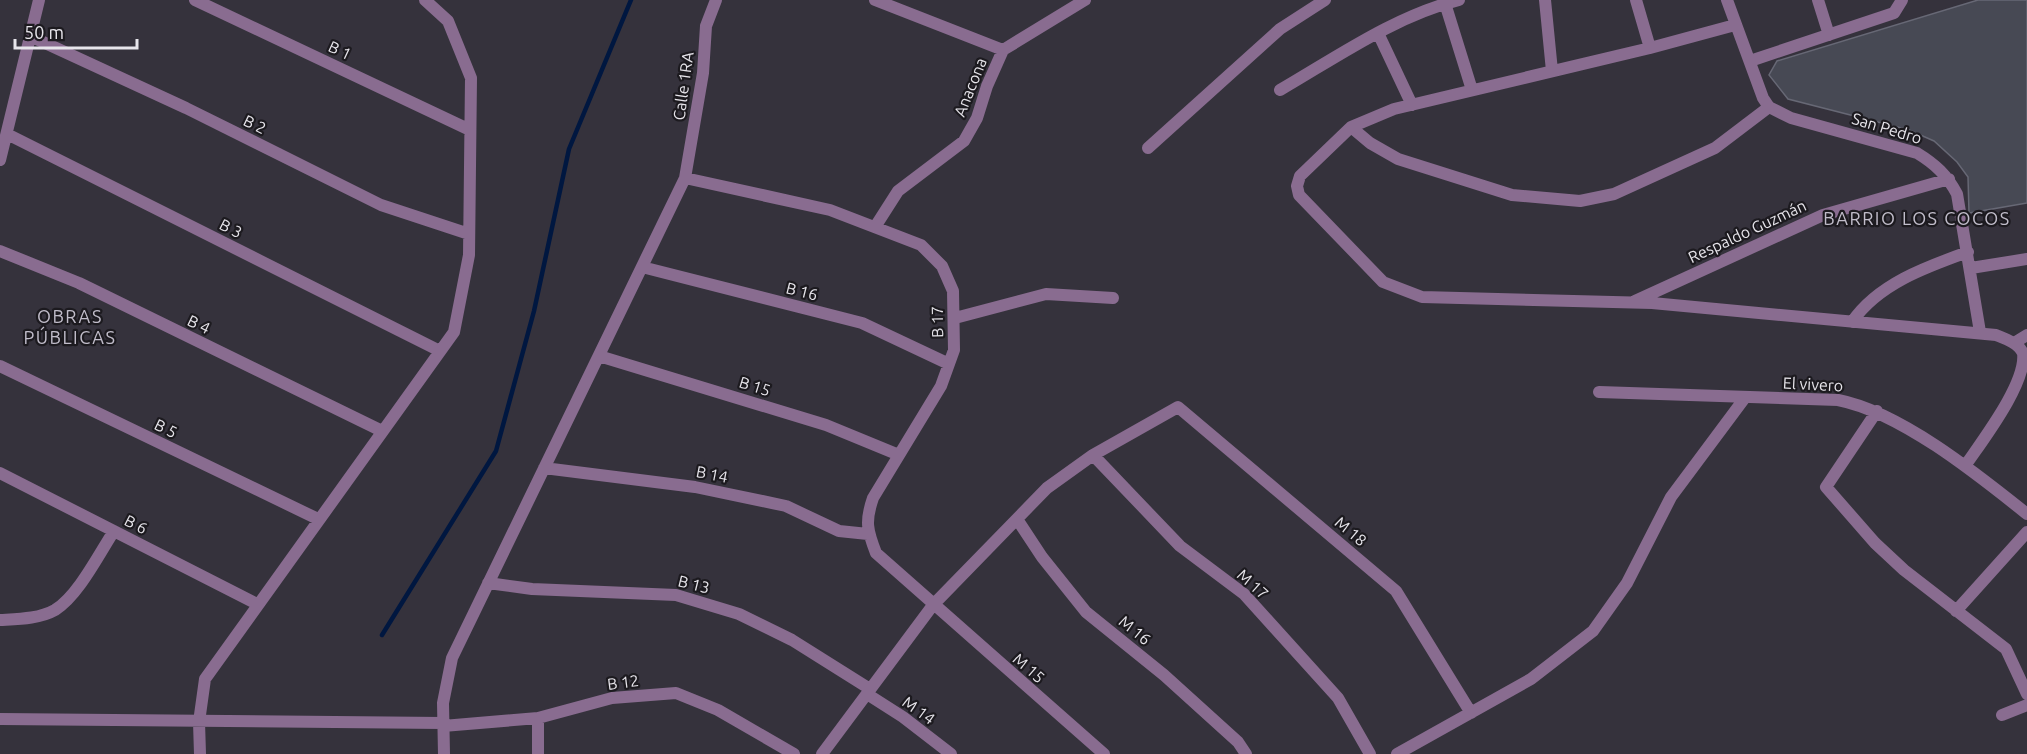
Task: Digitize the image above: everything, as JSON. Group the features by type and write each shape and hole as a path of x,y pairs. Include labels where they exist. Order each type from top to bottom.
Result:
{"street":[{"path":"0,160 39,0"},
{"name":"B 1","path":"195,0 470,130"},
{"path":"200,754 199,722 204,679 454,332 469,255 471,78 448,21 425,0"},
{"name":"Calle 1RA","path":"444,754 443,703 452,658 685,178 703,73 706,26 716,0"},
{"path":"875,0 898,4 1003,50"},
{"name":"Anacona","path":"875,227 898,191 964,141 977,118 1003,50 1085,0"},
{"path":"1148,148 1280,29 1325,0"},
{"path":"1280,90 1378,33 1444,2 1459,0"},
{"path":"1545,0 1551,71"},
{"path":"1636,0 1650,48"},
{"path":"1351,127 1370,143 1398,159 1512,195 1580,201 1614,194 1714,148 1769,107 1726,0"},
{"path":"1818,0 1828,35"},
{"path":"1750,61 1894,13 1902,0"},
{"path":"1444,2 1472,90"},
{"path":"1735,25 1650,48 1412,105 1351,127 1300,176 1297,186 1299,195 1383,282 1422,297 1631,302 1980,332 2014,343 2022,351 2025,366 2021,385 1965,466"},
{"path":"1378,33 1412,105"},
{"name":"B 2","path":"30,36 186,108 381,206 469,234"},
{"name":"San Pedro","path":"1769,107 1791,118 1917,153 1934,163 1949,179 1957,194 1980,332"},
{"name":"B 3","path":"7,134 440,351"},
{"name":"B 17","path":"685,178 830,210 921,244 942,266 953,291 954,350 941,386 873,498 867,517 868,534"},
{"name":"Respaldo Guzmán","path":"1631,302 1823,215 1949,179"},
{"name":"B 4","path":"0,251 80,283 382,431"},
{"path":"1852,322 1861,310 1902,279 1968,252"},
{"path":"1971,268 2027,260"},
{"name":"B 16","path":"642,267 862,323 949,364"},
{"path":"955,318 1046,294 1113,298"},
{"path":"2014,343 2027,335"},
{"name":"B 15","path":"599,356 826,425 899,455"},
{"name":"B 5","path":"0,366 318,519"},
{"name":"El vivero","path":"1599,392 1744,399 1838,400 1877,411 1965,466 2027,514"},
{"path":"1396,754 1531,679 1593,631 1627,584 1671,498 1744,399"},
{"name":"M 18","path":"1093,455 1173,407 1182,408 1396,591 1471,713"},
{"path":"1877,411 1826,487 1882,551 2006,649 2027,694"},
{"path":"822,754 933,605 1047,488 1093,455"},
{"name":"M 17","path":"1093,455 1180,546 1252,603 1338,698 1370,754"},
{"name":"B 14","path":"544,468 695,487 786,506 839,531 868,534"},
{"name":"B 6","path":"0,473 258,604"},
{"name":"M 16","path":"1017,519 1042,557 1086,612 1164,675 1238,742 1246,754"},
{"path":"0,620 35,617 55,609 70,595 114,531"},
{"path":"1956,611 2027,532"},
{"path":"868,534 876,553 933,605"},
{"name":"B 13","path":"488,583 532,589 676,595 750,619 792,640 868,692"},
{"name":"M 15","path":"933,605 1104,754"},
{"name":"M 14","path":"868,692 951,754"},
{"name":"B 12","path":"0,719 443,725 538,718 612,698 676,693 718,710 794,754"},
{"path":"2002,715 2027,705"},
{"path":"538,718 538,754"}],"building":[{"path":"1978,0 2027,0 2027,203 1969,213 1968,177 1957,162 1934,141 1909,130 1788,99 1769,75 1777,61"}],"waterway":[{"path":"382,635 496,451 534,311 569,149 631,0"}],"district":[{"name":"BARRIO LOS COCOS","path":"1917,219"},
{"name":"OBRAS PÚBLICAS","path":"70,327"}]}
